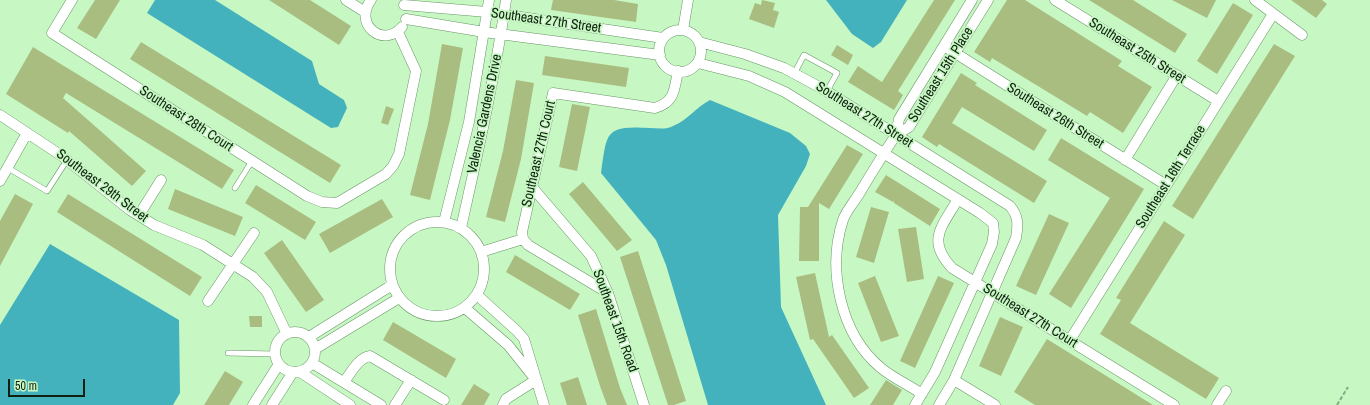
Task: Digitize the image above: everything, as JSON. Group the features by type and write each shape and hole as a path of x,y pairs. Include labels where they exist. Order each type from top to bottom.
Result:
{"street":[{"name":"Southeast 28th Court","path":"72,0 52,33 307,196 322,202 337,203 386,174 399,154 416,71 398,32"},
{"path":"346,0 365,12"},
{"path":"372,0 365,12 368,25 378,34 384,36 398,32 406,19 402,3"},
{"name":"Valencia Gardens Drive","path":"444,222 469,122 489,0"},
{"name":"Valencia Gardens Drive","path":"461,228 485,123 506,0"},
{"path":"683,30 688,0"},
{"name":"Southeast 15th Place","path":"896,135 899,120 972,0"},
{"name":"Southeast 15th Place","path":"896,135 909,127 988,0"},
{"name":"Southeast 25th Street","path":"1056,0 1218,101"},
{"path":"1255,0 1302,35"},
{"name":"Southeast 27th Street","path":"402,3 487,12 663,38"},
{"name":"Southeast 16th Terrace","path":"1070,340 1273,14"},
{"name":"Southeast 27th Street","path":"406,19 501,35 660,55"},
{"path":"683,30 690,32 699,42 701,52 698,63 689,70 678,71 666,66 660,55 659,49 663,38 672,31 683,30"},
{"path":"636,52 639,35"},
{"name":"Southeast 27th Street","path":"699,42 745,54 794,74 827,91 1010,206 1017,214 1018,223 1016,238 992,292"},
{"name":"Southeast 26th Street","path":"944,46 1166,185"},
{"name":"Southeast 27th Street","path":"698,63 748,76 786,92 958,199 993,223 994,232 992,244 975,282"},
{"name":"Southeast 27th Court","path":"523,239 522,232 553,93 655,108 665,105 673,96 678,71"},
{"path":"1125,160 1177,75"},
{"name":"Southeast 29th Street","path":"0,115 67,160 139,216 154,225 203,245 253,277 267,292 287,334"},
{"path":"0,181 27,133"},
{"path":"896,135 844,219 838,253 837,277 844,312 851,330 864,351 881,369 922,394"},
{"path":"139,216 161,180"},
{"name":"Southeast 15th Road","path":"532,187 591,256 608,293 644,405"},
{"name":"Southeast 27th Court","path":"958,199 938,235 937,247 942,257 952,268 1174,405"},
{"path":"429,222 444,222 461,228 473,238 482,252 484,267 483,282 477,295 465,308 452,314 437,317 423,314 410,308 399,298 392,285 389,271 390,257 396,244 404,234 416,226 429,222"},
{"path":"208,301 254,233"},
{"path":"482,252 523,239 528,245 608,293"},
{"path":"915,405 935,372 975,282"},
{"path":"309,337 392,285"},
{"path":"939,405 954,380 992,292"},
{"path":"477,295 524,339 544,405"},
{"path":"315,349 399,298"},
{"path":"465,308 508,345 536,380"},
{"path":"253,405 277,359 278,342 287,334 298,332 309,337 315,349 312,363 297,372 272,405"},
{"path":"508,345 524,339"},
{"path":"344,382 357,364 365,357 370,356 444,400"},
{"path":"277,359 288,371 297,372 350,405"},
{"path":"312,363 381,405"},
{"path":"395,405 411,380"},
{"path":"503,405 506,399 536,380"},
{"path":"954,380 995,405"},
{"path":"1217,405 1226,391"}],"lane":[{"path":"794,74 804,55 837,73 827,91"},
{"path":"8,168 47,190 67,160"},
{"path":"235,188 252,161"},
{"path":"228,353 277,359"}],"path":[{"path":"1336,405 1348,387"}],"water":[{"path":"155,0 215,0 312,61 319,84 344,100 347,108 338,127 331,128 147,13"},
{"path":"826,0 907,0 881,42 873,48 852,34"},
{"path":"710,100 790,133 806,146 810,154 806,166 778,215 781,307 826,405 708,405 666,265 656,240 601,173 607,140 610,134 623,128 670,127 683,120"},
{"path":"50,244 179,320 180,393 173,405 0,405 0,325"}],"building":[{"path":"95,0 120,0 96,39 77,28"},
{"path":"269,0 310,0 351,26 339,45"},
{"path":"553,0 614,0 638,4 636,22 551,10"},
{"path":"762,0 775,3 773,10 779,12 774,28 749,19 755,3 761,5"},
{"path":"934,0 955,0 898,91 903,95 894,110 848,82 858,66 882,82"},
{"path":"1007,0 1025,0 1122,61 1118,66 1152,87 1123,133 1090,112 1087,116 992,58 990,62 974,52"},
{"path":"1089,0 1133,0 1187,34 1175,53"},
{"path":"1172,0 1216,0 1207,18"},
{"path":"1291,0 1322,0 1327,4 1316,18"},
{"path":"1233,3 1253,15 1217,74 1197,61"},
{"path":"141,42 341,165 330,183 130,59"},
{"path":"442,44 463,48 450,120 430,200 410,195 428,124"},
{"path":"1274,44 1295,56 1193,219 1172,206"},
{"path":"837,45 853,55 848,65 831,55"},
{"path":"33,47 234,170 222,189 66,93 63,98 146,171 132,186 69,131 68,133 6,94"},
{"path":"545,56 629,68 626,87 542,75"},
{"path":"961,73 977,83 975,85 1047,130 1034,151 962,107 952,123 1047,181 1034,203 939,144 937,147 922,137"},
{"path":"516,80 534,83 521,159 505,222 486,217 503,151"},
{"path":"572,104 590,107 577,171 559,167"},
{"path":"386,106 394,109 388,125 381,123"},
{"path":"1061,138 1144,189 1071,308 1049,294 1110,198 1048,160"},
{"path":"847,145 863,154 829,209 819,203 819,261 799,261 800,207 808,207"},
{"path":"886,175 940,209 930,226 894,203 893,200 893,202 875,192"},
{"path":"583,182 632,240 617,251 569,194"},
{"path":"256,185 316,222 305,240 245,203"},
{"path":"175,189 243,217 235,236 168,209"},
{"path":"15,194 33,204 0,266 0,221"},
{"path":"68,194 202,277 190,296 57,212"},
{"path":"382,199 393,217 330,253 319,234"},
{"path":"871,207 889,212 874,263 856,257"},
{"path":"1049,214 1069,223 1036,295 1016,286"},
{"path":"1164,221 1185,235 1130,323 1219,378 1206,399 1100,334 1121,300 1116,298"},
{"path":"916,227 924,279 907,282 898,229"},
{"path":"282,240 324,300 306,312 264,253"},
{"path":"638,251 686,401 674,405 668,405 620,257"},
{"path":"515,255 580,294 570,310 506,272"},
{"path":"815,273 829,337 832,335 869,388 854,398 813,339 810,340 796,277"},
{"path":"875,276 899,336 881,342 858,283"},
{"path":"938,276 954,283 915,368 900,361"},
{"path":"596,309 620,388 627,405 607,405 600,386 578,315"},
{"path":"249,316 262,316 262,327 250,327"},
{"path":"1000,317 1023,327 1001,376 979,366"},
{"path":"393,322 456,359 446,378 383,340"},
{"path":"1047,339 1153,405 1035,405 1014,392"},
{"path":"225,371 243,382 229,405 204,405"},
{"path":"578,377 587,405 567,405 560,383"},
{"path":"886,380 902,390 893,405 870,405"},
{"path":"474,384 490,394 484,405 461,405"}]}
